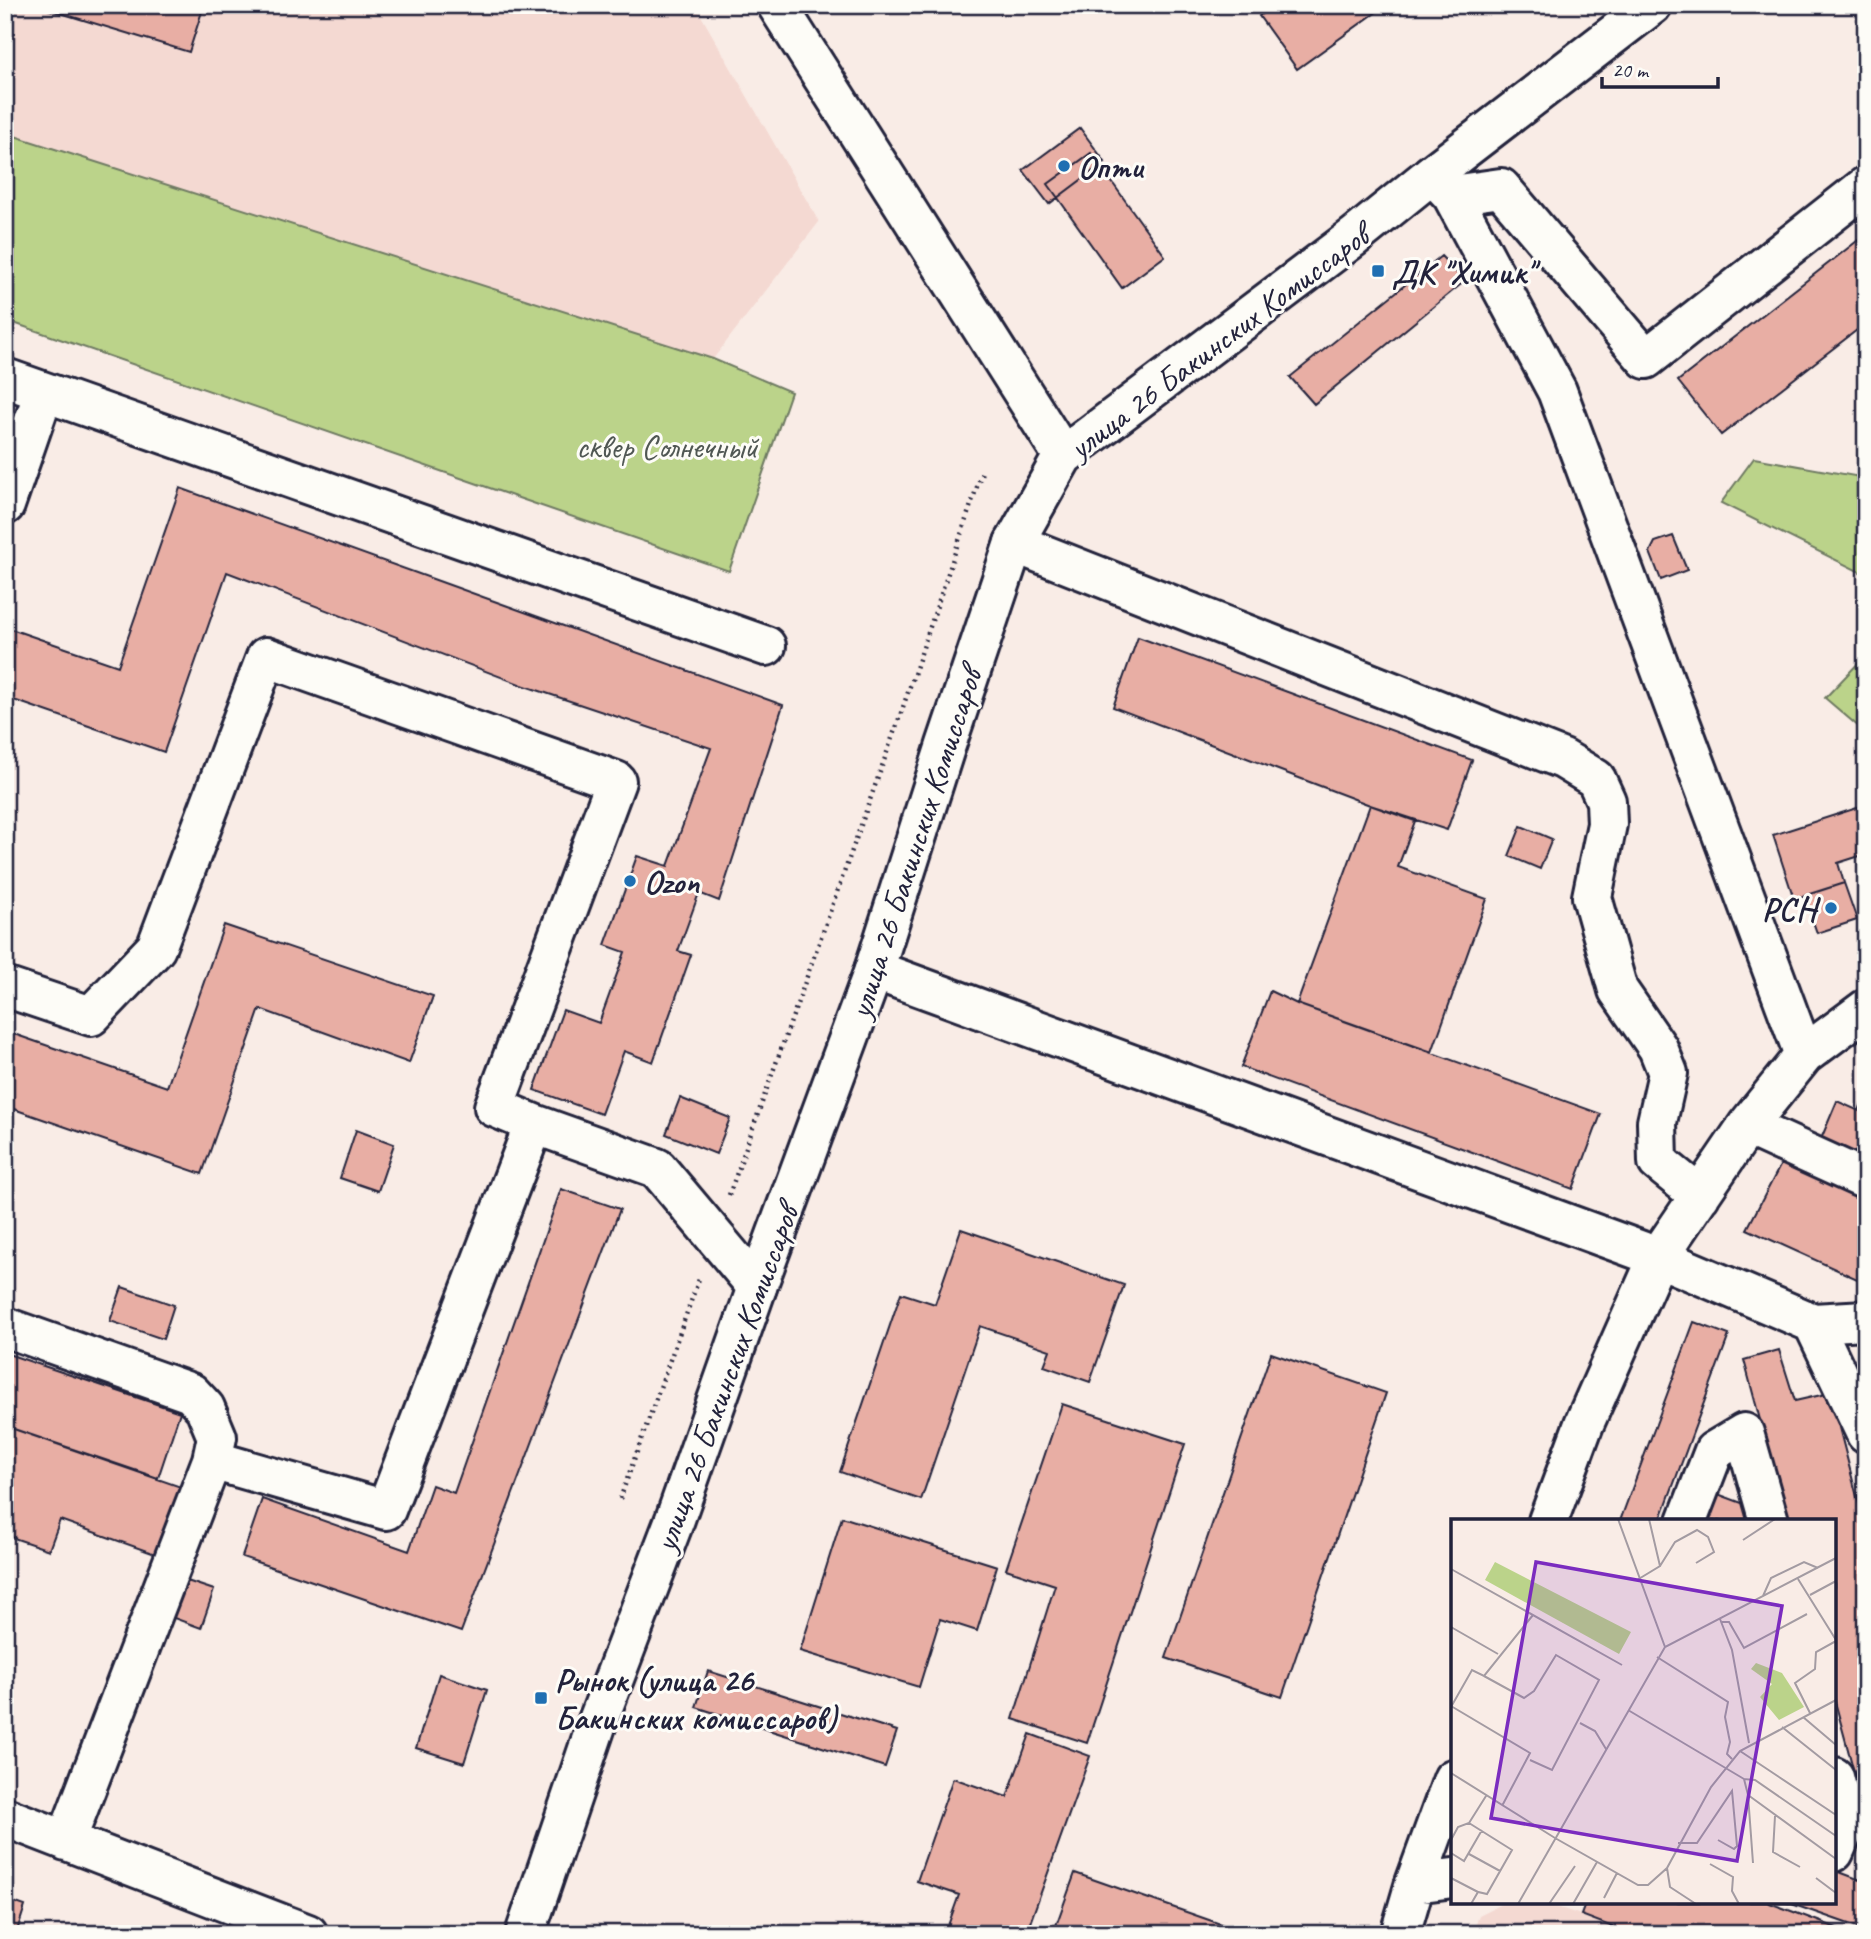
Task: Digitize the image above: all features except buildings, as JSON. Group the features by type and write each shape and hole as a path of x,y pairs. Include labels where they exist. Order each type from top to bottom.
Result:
{"main road":[{"path":"777,5 1063,456"},
{"name":"улица 26 Бакинских Комиссаров","path":"525,1934 597,1723 675,1519 874,970 1014,543 1063,456 1354,237 1442,184 1652,5"},
{"path":"1442,184 1502,188 1646,359 1866,186"},
{"path":"1442,184 1557,391 1804,1055"},
{"path":"5,378 766,646"},
{"path":"5,505 44,392"},
{"path":"1014,543 1563,759 1596,779 1606,801 1607,824 1592,897 1618,990 1658,1048 1668,1073 1657,1122 1658,1162 1700,1196"},
{"path":"5,987 91,1016 156,948 266,657 615,781 494,1107 657,1168 757,1287"},
{"path":"874,970 1658,1257 1812,1323 1866,1320"},
{"path":"1549,1519 1584,1424 1658,1257 1747,1126 1804,1055 1866,1009"},
{"path":"212,1460 386,1510 534,1124"},
{"path":"1747,1126 1866,1180"},
{"path":"1812,1323 1866,1434"},
{"path":"5,1327 191,1393 205,1408 217,1437 212,1460 66,1841"},
{"path":"1688,1519 1714,1451 1744,1433 1768,1519"},
{"path":"1400,1934 1415,1883 1451,1784"},
{"path":"1836,1785 1846,1825 1836,1848"},
{"path":"5,1818 308,1934"},
{"path":"1415,1883 1451,1878"}],"path":[{"path":"620,1499 901,713 983,469"}],"shaded area":[{"path":"5,5 695,5 819,222 713,359 5,133"},
{"path":"1501,1904 1548,1904 1581,1915 1585,1904 1772,1904 1853,1934 1473,1934 1479,1915"}],"green space":[{"name":"сквер Солнечный","path":"5,133 713,359 791,392 729,571 5,320"},
{"path":"1754,458 1866,478 1866,575 1721,503"},
{"path":"1866,655 1866,733 1825,698"}],"place":[{"name":"Опти","path":"1064,166"},
{"name":"ДК \"Химик\"","path":"1378,271"},
{"name":"Ozon","path":"630,881"},
{"name":"РСН","path":"1831,908"},
{"name":"Рынок (улица 26 Бакинских комиссаров)","path":"541,1698"}]}
